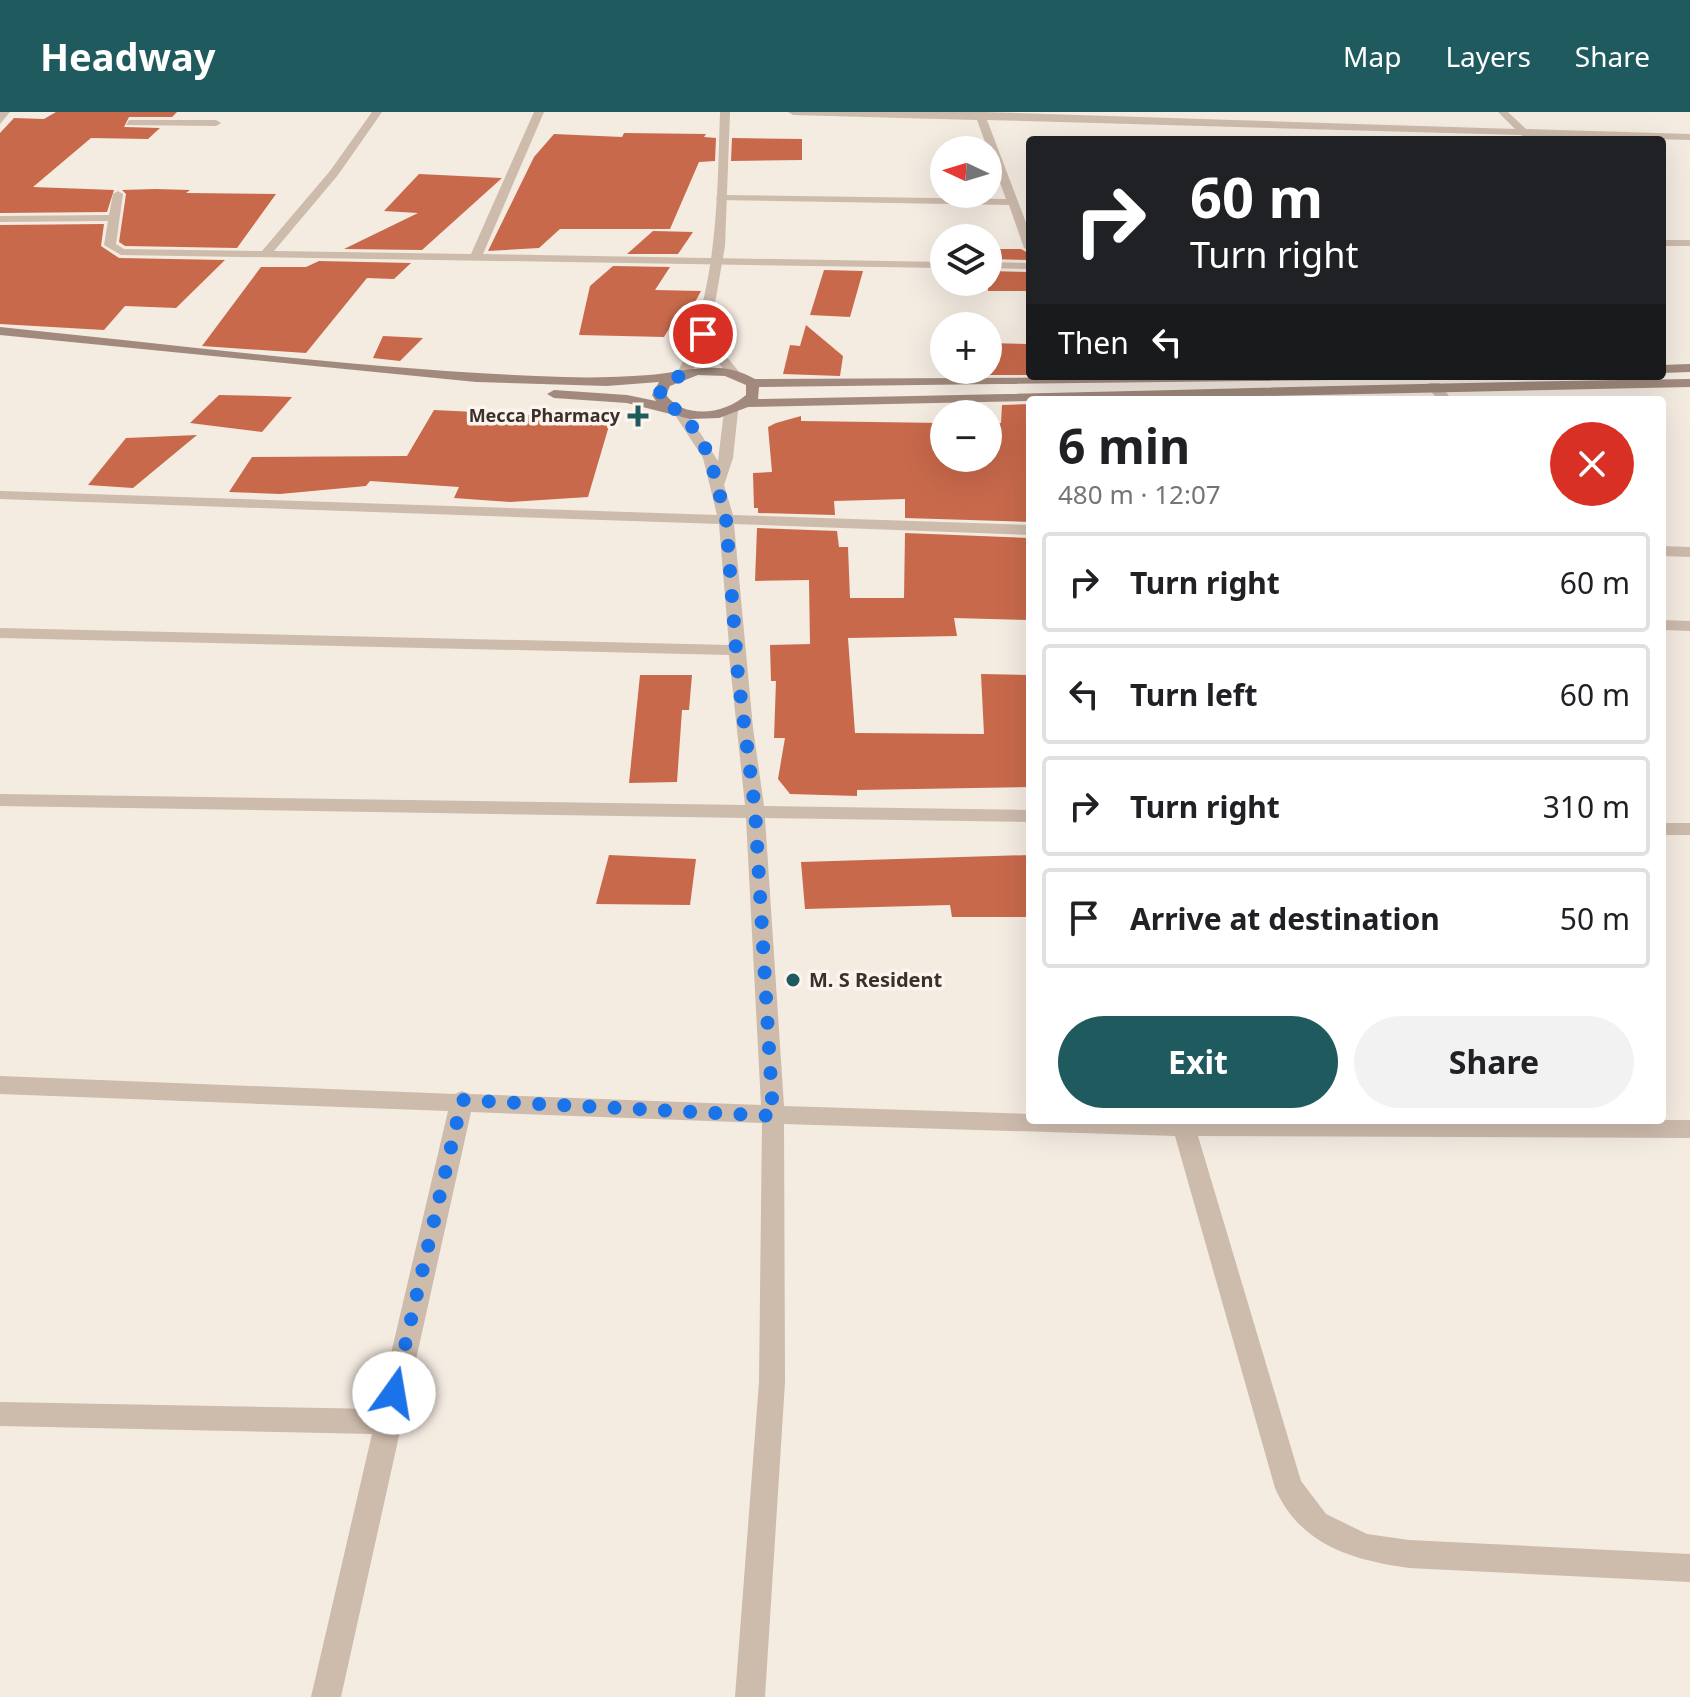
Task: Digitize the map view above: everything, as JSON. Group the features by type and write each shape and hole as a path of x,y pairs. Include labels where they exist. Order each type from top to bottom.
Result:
{"main road":[{"path":"0,331 476,378 630,381 708,370 733,373 752,383 792,385 1093,380"},
{"path":"0,344 468,389 627,399 697,414 731,411 748,403 1026,400"},
{"path":"1666,369 1690,368"},
{"path":"675,409 659,395 665,383 679,376"},
{"path":"627,399 632,390 630,381"},
{"path":"748,403 755,390 752,383"},
{"path":"1215,396 1434,386 1690,383"},
{"path":"792,385 786,387 782,395 794,402"}],"street":[{"path":"0,121 5,112"},
{"path":"122,136 135,112"},
{"path":"264,256 334,173 377,112"},
{"path":"475,259 539,112"},
{"path":"679,376 707,321 718,263 725,112"},
{"path":"793,112 980,115 1527,136"},
{"path":"1503,112 1527,136"},
{"path":"980,115 1026,238"},
{"path":"129,123 216,123"},
{"path":"1337,128 1343,136"},
{"path":"1666,137 1690,137"},
{"path":"118,194 110,245 121,252 930,265"},
{"path":"721,198 1011,202"},
{"path":"0,219 113,218"},
{"path":"1666,243 1690,243"},
{"path":"1002,265 1026,266"},
{"path":"707,321 712,347 733,373"},
{"path":"1434,386 1442,396"},
{"path":"675,409 704,446 718,483 726,519 736,650 755,809 773,1116 772,1382 750,1697"},
{"path":"718,483 726,458 731,411"},
{"path":"0,495 1026,530"},
{"path":"1666,551 1690,552"},
{"path":"1666,625 1690,626"},
{"path":"0,633 736,650"},
{"path":"0,800 755,809 1026,816"},
{"path":"1666,829 1690,829"},
{"path":"0,1085 462,1100 773,1116 1026,1121"},
{"path":"326,1697 462,1100"},
{"path":"1690,1129 1182,1124 1289,1488 1316,1524 1365,1548 1409,1554 1690,1568"},
{"path":"0,1414 387,1422"}],"building":[{"path":"56,112 177,112 172,117 129,117 124,127 160,128 148,139 91,138 33,187 114,190 107,212 0,213 0,133 14,118 44,119"},
{"path":"624,133 706,134 704,137 716,138 715,161 699,162 670,229 560,229 539,248 488,251 534,157 554,134 622,137"},
{"path":"732,138 802,139 802,160 731,161"},
{"path":"419,174 502,178 422,250 344,249 418,213 384,211"},
{"path":"122,190 190,190 186,193 276,194 237,248 125,246 119,242 126,194"},
{"path":"104,224 101,246 119,258 225,260 176,308 125,306 104,330 0,324 0,225"},
{"path":"653,231 693,232 678,254 627,254"},
{"path":"1002,249 1021,249 1026,252 1026,260 1002,259"},
{"path":"319,261 411,263 394,279 367,278 306,353 202,346 261,267 306,267"},
{"path":"613,266 670,267 655,290 701,291 687,317 676,317 664,337 579,335 590,286"},
{"path":"824,270 863,271 850,317 810,315"},
{"path":"1002,271 1026,272 1026,291 1002,291"},
{"path":"806,325 843,356 840,376 783,374 790,345 800,346"},
{"path":"383,336 423,338 400,361 373,358"},
{"path":"1002,343 1026,344 1026,375 1002,375"},
{"path":"219,395 292,397 262,432 190,423"},
{"path":"1026,404 1026,522 905,518 905,499 834,501 835,515 758,513 758,508 754,508 753,473 772,472 768,427 801,416 801,421 930,423 930,472 1002,472 1002,405"},
{"path":"434,410 611,419 588,497 510,502 454,498 459,487 370,481 366,486 280,494 229,492 252,457 407,456"},
{"path":"197,435 133,488 88,485 126,438"},
{"path":"757,528 837,531 839,547 848,547 850,598 904,598 905,533 1026,538 1026,620 954,618 957,636 848,638 855,733 984,734 981,674 1026,675 1026,787 857,790 857,796 790,794 778,779 785,738 774,738 776,681 771,681 770,645 810,644 809,580 755,581"},
{"path":"640,675 692,675 689,710 682,710 677,782 629,783"},
{"path":"609,855 696,859 690,905 596,904"},
{"path":"1026,855 1026,917 952,917 950,905 805,909 801,862"}],"place":[{"name":"Mecca Pharmacy","path":"638,416"},
{"name":"M. S Resident","path":"793,980"}],"route":[{"path":"394,1393 462,1100 773,1116 755,809 738,676 726,519 710,458 698,434 680,412 662,402 659,395 665,383 684,374 703,334"}]}
